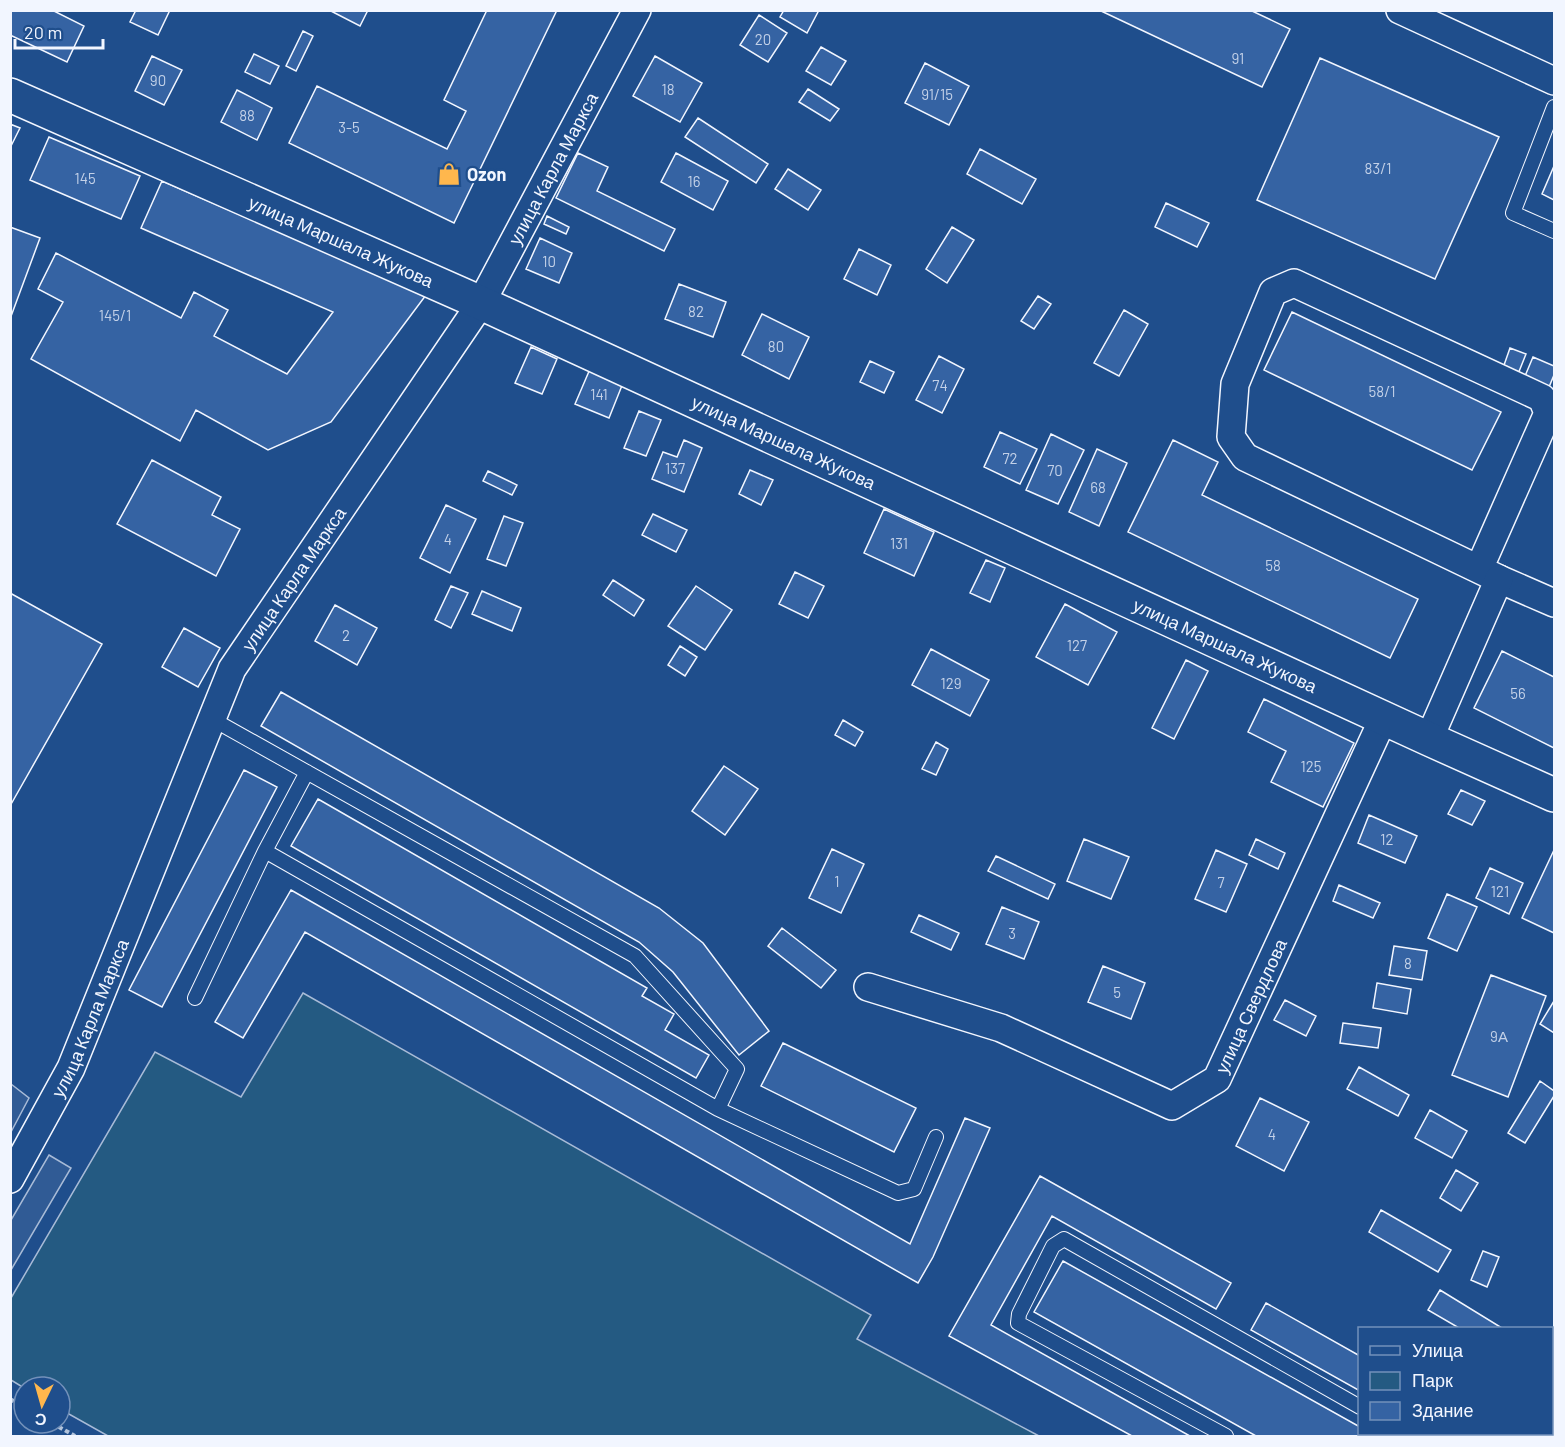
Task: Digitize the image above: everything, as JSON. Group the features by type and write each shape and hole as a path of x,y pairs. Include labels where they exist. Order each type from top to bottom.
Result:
{"main road":[{"name":"улица Маршала Жукова","path":"10,94 481,303 1554,795"}],"street":[{"name":"улица Карла Маркса","path":"10,1179 71,1068 232,669 481,303 638,10"},
{"path":"1401,10 1554,81"},
{"path":"1429,739 1489,574 1548,413 1542,398 1294,283 1273,292 1234,384 1231,437 1245,457 1489,574 1554,603"},
{"name":"улица Свердлова","path":"868,987 1001,1028 1172,1106 1217,1079 1384,717"}],"lane":[{"path":"1554,107 1513,213 1554,231"},
{"path":"212,719 635,956 737,1069 718,1109"},
{"path":"195,998 265,851 307,772"},
{"path":"265,851 718,1109 898,1193 914,1189 936,1137"},
{"path":"1226,1437 1018,1323 1019,1314 1053,1246 1064,1239 1358,1406"}],"green space":[{"path":"303,993 871,1315 857,1339 1039,1436 108,1436 72,1416 72,1375 12,1375 11,1380 11,1298 155,1052 241,1097"}],"shaded area":[{"path":"11,1084 29,1098 11,1132"},
{"path":"49,1155 71,1168 11,1270 11,1220"}],"building":[{"path":"10,10 52,10 84,26 67,62 10,35"},
{"path":"136,10 170,10 158,35 130,22"},
{"path":"329,10 368,10 360,26"},
{"path":"487,10 557,10 454,223 289,143 317,86 447,149 466,111 444,100"},
{"path":"784,10 819,10 807,33 780,17"},
{"path":"1099,10 1250,10 1290,29 1262,87"},
{"path":"759,15 787,33 768,62 740,45"},
{"path":"303,31 313,36 296,71 286,66"},
{"path":"821,47 846,61 831,85 806,71"},
{"path":"254,54 279,66 270,84 245,72"},
{"path":"152,56 182,70 164,105 135,91"},
{"path":"655,56 702,83 680,122 633,96"},
{"path":"1320,58 1499,137 1435,279 1257,200"},
{"path":"925,63 969,86 949,125 905,103"},
{"path":"808,89 839,109 830,121 799,102"},
{"path":"237,90 272,108 257,140 221,122"},
{"path":"698,118 768,164 756,183 685,137"},
{"path":"10,124 20,128 10,148"},
{"path":"49,137 140,176 121,219 30,180"},
{"path":"980,149 1036,179 1022,204 967,174"},
{"path":"578,153 608,167 597,191 675,229 664,251 556,198"},
{"path":"676,153 728,181 713,210 661,182"},
{"path":"1554,166 1554,200 1542,194"},
{"path":"788,169 821,190 808,210 775,189"},
{"path":"162,181 426,295 331,422 268,450 196,410 180,441 31,359 63,302 38,289 56,253 181,318 194,292 228,310 214,336 287,374 333,312 141,228"},
{"path":"1166,203 1209,223 1197,247 1155,227"},
{"path":"547,216 569,227 566,234 544,224"},
{"path":"10,227 40,238 10,319"},
{"path":"952,227 974,240 947,283 926,269"},
{"path":"540,238 572,253 559,283 526,269"},
{"path":"859,249 891,265 877,295 844,279"},
{"path":"679,284 726,302 713,337 665,319"},
{"path":"1038,296 1051,304 1034,329 1021,321"},
{"path":"1124,310 1148,324 1119,376 1094,363"},
{"path":"1292,312 1501,412 1472,470 1264,370"},
{"path":"762,314 809,337 789,379 742,355"},
{"path":"531,347 557,359 542,394 515,383"},
{"path":"1510,348 1526,354 1518,374 1503,368"},
{"path":"939,356 964,369 942,413 916,400"},
{"path":"1533,357 1554,366 1554,375 1549,387 1525,376"},
{"path":"870,361 894,372 884,393 860,382"},
{"path":"590,369 623,383 609,418 575,404"},
{"path":"639,411 661,420 646,456 624,448"},
{"path":"1000,432 1037,449 1020,484 984,467"},
{"path":"1051,434 1084,450 1058,504 1026,490"},
{"path":"684,440 702,448 684,492 652,479 663,452 677,457"},
{"path":"1173,440 1218,462 1202,495 1418,599 1390,658 1128,532"},
{"path":"1097,449 1127,463 1099,526 1069,512"},
{"path":"152,460 221,497 212,515 240,529 216,576 117,524"},
{"path":"750,470 773,480 761,505 739,494"},
{"path":"488,471 517,485 512,495 483,481"},
{"path":"446,505 476,519 450,573 420,558"},
{"path":"884,509 934,532 914,576 864,553"},
{"path":"653,514 687,530 676,552 642,535"},
{"path":"504,516 523,523 506,566 487,559"},
{"path":"986,560 1005,568 990,602 970,593"},
{"path":"795,572 824,586 808,618 779,604"},
{"path":"613,580 644,600 634,616 603,595"},
{"path":"451,586 468,593 451,628 435,620"},
{"path":"696,586 732,610 705,650 668,626"},
{"path":"482,591 521,608 512,631 472,614"},
{"path":"10,593 102,644 10,806"},
{"path":"1065,604 1117,632 1088,685 1036,657"},
{"path":"335,605 377,628 357,665 315,641"},
{"path":"184,628 220,648 198,687 162,667"},
{"path":"680,646 697,657 685,676 668,665"},
{"path":"931,649 989,680 970,716 912,685"},
{"path":"1502,651 1554,677 1554,748 1474,708"},
{"path":"1186,660 1208,671 1174,739 1152,728"},
{"path":"281,692 659,908 703,943 769,1031 739,1055 673,972 639,942 261,726"},
{"path":"1264,699 1354,743 1323,807 1271,782 1286,751 1248,732"},
{"path":"843,720 863,732 855,746 835,735"},
{"path":"936,742 948,749 936,775 922,769"},
{"path":"724,766 758,789 725,835 692,811"},
{"path":"244,770 277,787 162,1007 129,990"},
{"path":"1461,790 1485,801 1472,825 1448,814"},
{"path":"318,799 647,988 642,996 674,1014 665,1030 709,1055 696,1078 291,846"},
{"path":"1369,815 1417,836 1405,863 1358,843"},
{"path":"1084,839 1129,857 1111,899 1067,881"},
{"path":"1256,839 1285,853 1278,869 1249,855"},
{"path":"832,849 864,864 841,913 809,898"},
{"path":"1216,850 1247,864 1226,912 1195,899"},
{"path":"1554,850 1554,933 1522,918"},
{"path":"996,856 1055,884 1048,899 988,871"},
{"path":"1490,868 1523,883 1509,914 1476,898"},
{"path":"1339,885 1380,903 1373,918 1333,901"},
{"path":"291,890 910,1244 965,1118 990,1128 933,1257 918,1283 305,932 243,1038 215,1022"},
{"path":"1447,894 1477,907 1457,951 1428,938"},
{"path":"1002,907 1039,922 1024,959 986,944"},
{"path":"919,915 959,933 951,950 911,932"},
{"path":"782,928 836,970 821,988 768,946"},
{"path":"1394,946 1427,951 1422,980 1389,975"},
{"path":"1103,966 1145,983 1131,1019 1088,1002"},
{"path":"1491,975 1546,996 1508,1097 1452,1075"},
{"path":"1377,983 1411,989 1407,1014 1373,1008"},
{"path":"1285,1000 1316,1016 1306,1036 1274,1020"},
{"path":"1554,1001 1554,1033 1540,1024"},
{"path":"1343,1023 1381,1028 1378,1048 1340,1043"},
{"path":"783,1043 916,1108 894,1152 761,1086"},
{"path":"1359,1067 1409,1095 1398,1116 1347,1089"},
{"path":"1540,1081 1554,1091 1554,1096 1525,1143 1508,1133"},
{"path":"1260,1098 1309,1122 1284,1171 1236,1146"},
{"path":"1430,1110 1467,1131 1452,1158 1415,1138"},
{"path":"1456,1170 1478,1183 1461,1211 1440,1198"},
{"path":"1040,1176 1231,1283 1216,1309 1052,1216 991,1325 1190,1436 1132,1436 949,1336"},
{"path":"1381,1210 1451,1250 1438,1272 1369,1232"},
{"path":"1483,1251 1499,1257 1487,1287 1471,1280"},
{"path":"1063,1261 1358,1426 1358,1435 1376,1436 1256,1436 1034,1312"},
{"path":"1440,1290 1500,1327 1457,1327 1428,1310"},
{"path":"1266,1303 1358,1355 1358,1390 1251,1330"},
{"path":"1553,1358 1554,1359 1553,1385"}],"place":[{"name":"Ozon","path":"449,174"}]}
